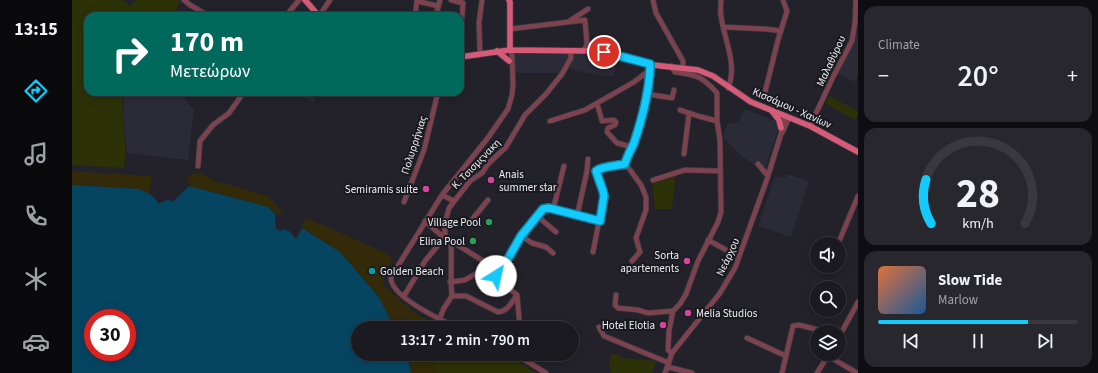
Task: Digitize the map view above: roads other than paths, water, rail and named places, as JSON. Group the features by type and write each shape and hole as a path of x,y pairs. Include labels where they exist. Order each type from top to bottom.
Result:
{"main road":[{"path":"306,0 316,12"},
{"path":"509,0 510,50"},
{"name":"Κισσάμου - Χανίων","path":"464,56 510,50 584,50 606,53 650,67 671,66 702,71 751,102 810,126 858,152"},
{"path":"497,51 509,61"},
{"path":"772,111 779,120 782,130"}],"street":[{"path":"184,0 198,12"},
{"path":"289,12 299,0"},
{"path":"322,12 330,0"},
{"path":"416,12 417,0 438,6"},
{"path":"437,12 440,0"},
{"path":"451,0 463,3 462,12"},
{"path":"480,54 479,23 482,0"},
{"path":"653,0 657,17 683,61 683,68"},
{"path":"721,0 721,18 731,66 732,80 728,88"},
{"path":"765,92 787,11 783,0"},
{"name":"Μαλαθύρου","path":"810,126 852,41 856,0"},
{"path":"570,21 588,9"},
{"path":"510,29 585,20 587,44 592,51"},
{"path":"724,27 781,31"},
{"path":"584,50 587,44"},
{"path":"510,50 507,54 512,70"},
{"path":"451,240 452,263 450,282 452,296 444,308 439,320 422,310 404,296 392,285 391,277 442,195 506,113 512,95 512,55 510,50"},
{"name":"Κ. Τσισμςνακη","path":"445,237 445,224 449,208 470,181 482,173 488,164 506,147 525,115 546,94 562,74 571,58 570,50"},
{"path":"671,66 675,72 701,78 717,93 716,121 720,140 721,212 718,222 698,261 686,294 673,311 669,331 668,350 672,353"},
{"path":"625,164 632,148 647,94 650,67"},
{"path":"550,121 585,110 634,82 650,67"},
{"path":"647,94 672,98 674,90"},
{"path":"198,166 199,145 201,141 213,125 230,112 241,96"},
{"name":"Πολυρρήνιας","path":"404,202 424,150 437,96"},
{"path":"597,103 602,121 614,120 616,122 615,126 608,128 608,132 617,143 632,148"},
{"path":"680,110 716,121"},
{"path":"684,154 689,113"},
{"name":"Νεάρχου","path":"665,373 672,353 720,293 735,268 768,176 782,130 783,121 788,117"},
{"path":"577,216 588,171 588,159"},
{"path":"768,176 758,164 766,166 772,163"},
{"path":"593,252 604,196 596,170 604,167 625,164"},
{"path":"625,164 641,185 646,197 646,210 636,238 640,252 632,261"},
{"path":"553,210 564,166"},
{"path":"653,180 686,170 720,171"},
{"path":"442,195 454,201"},
{"path":"841,237 856,207 858,196"},
{"path":"445,224 470,222 488,200"},
{"path":"520,321 518,295 496,278 496,275 509,257 521,236 537,216 546,208 600,221"},
{"path":"537,216 556,232"},
{"path":"425,221 436,232 488,264"},
{"path":"521,236 532,243 546,247 553,253"},
{"path":"404,296 424,261 445,237"},
{"path":"708,240 739,257"},
{"path":"450,282 465,280 478,272"},
{"path":"452,296 466,296 491,309 501,312 505,311 518,295"},
{"path":"616,295 616,305 618,308 648,312 673,311"},
{"path":"845,325 858,302"},
{"path":"782,373 793,328 795,325 810,328"},
{"path":"599,327 604,336 668,365 692,373"},
{"path":"747,338 786,356"},
{"path":"527,361 546,373"},
{"path":"818,373 825,361"},
{"path":"838,361 857,373"}],"water":[{"path":"72,185 140,189 153,197 158,204 169,199 171,202 175,200 189,186 268,207 275,214 276,229 281,231 284,229 289,231 296,239 302,228 340,252 378,296 391,321 351,321 351,361 408,361 411,373 72,373"}],"place":[{"name":"Anais summer star","path":"491,180"},
{"name":"Semiramis suite","path":"426,189"},
{"name":"Village Pool","path":"489,222"},
{"name":"Elina Pool","path":"473,241"},
{"name":"Sorta apartements","path":"687,261"},
{"name":"Golden Beach","path":"372,271"},
{"name":"Melia Studios","path":"688,313"},
{"name":"Hotel Elotia","path":"663,325"}]}
